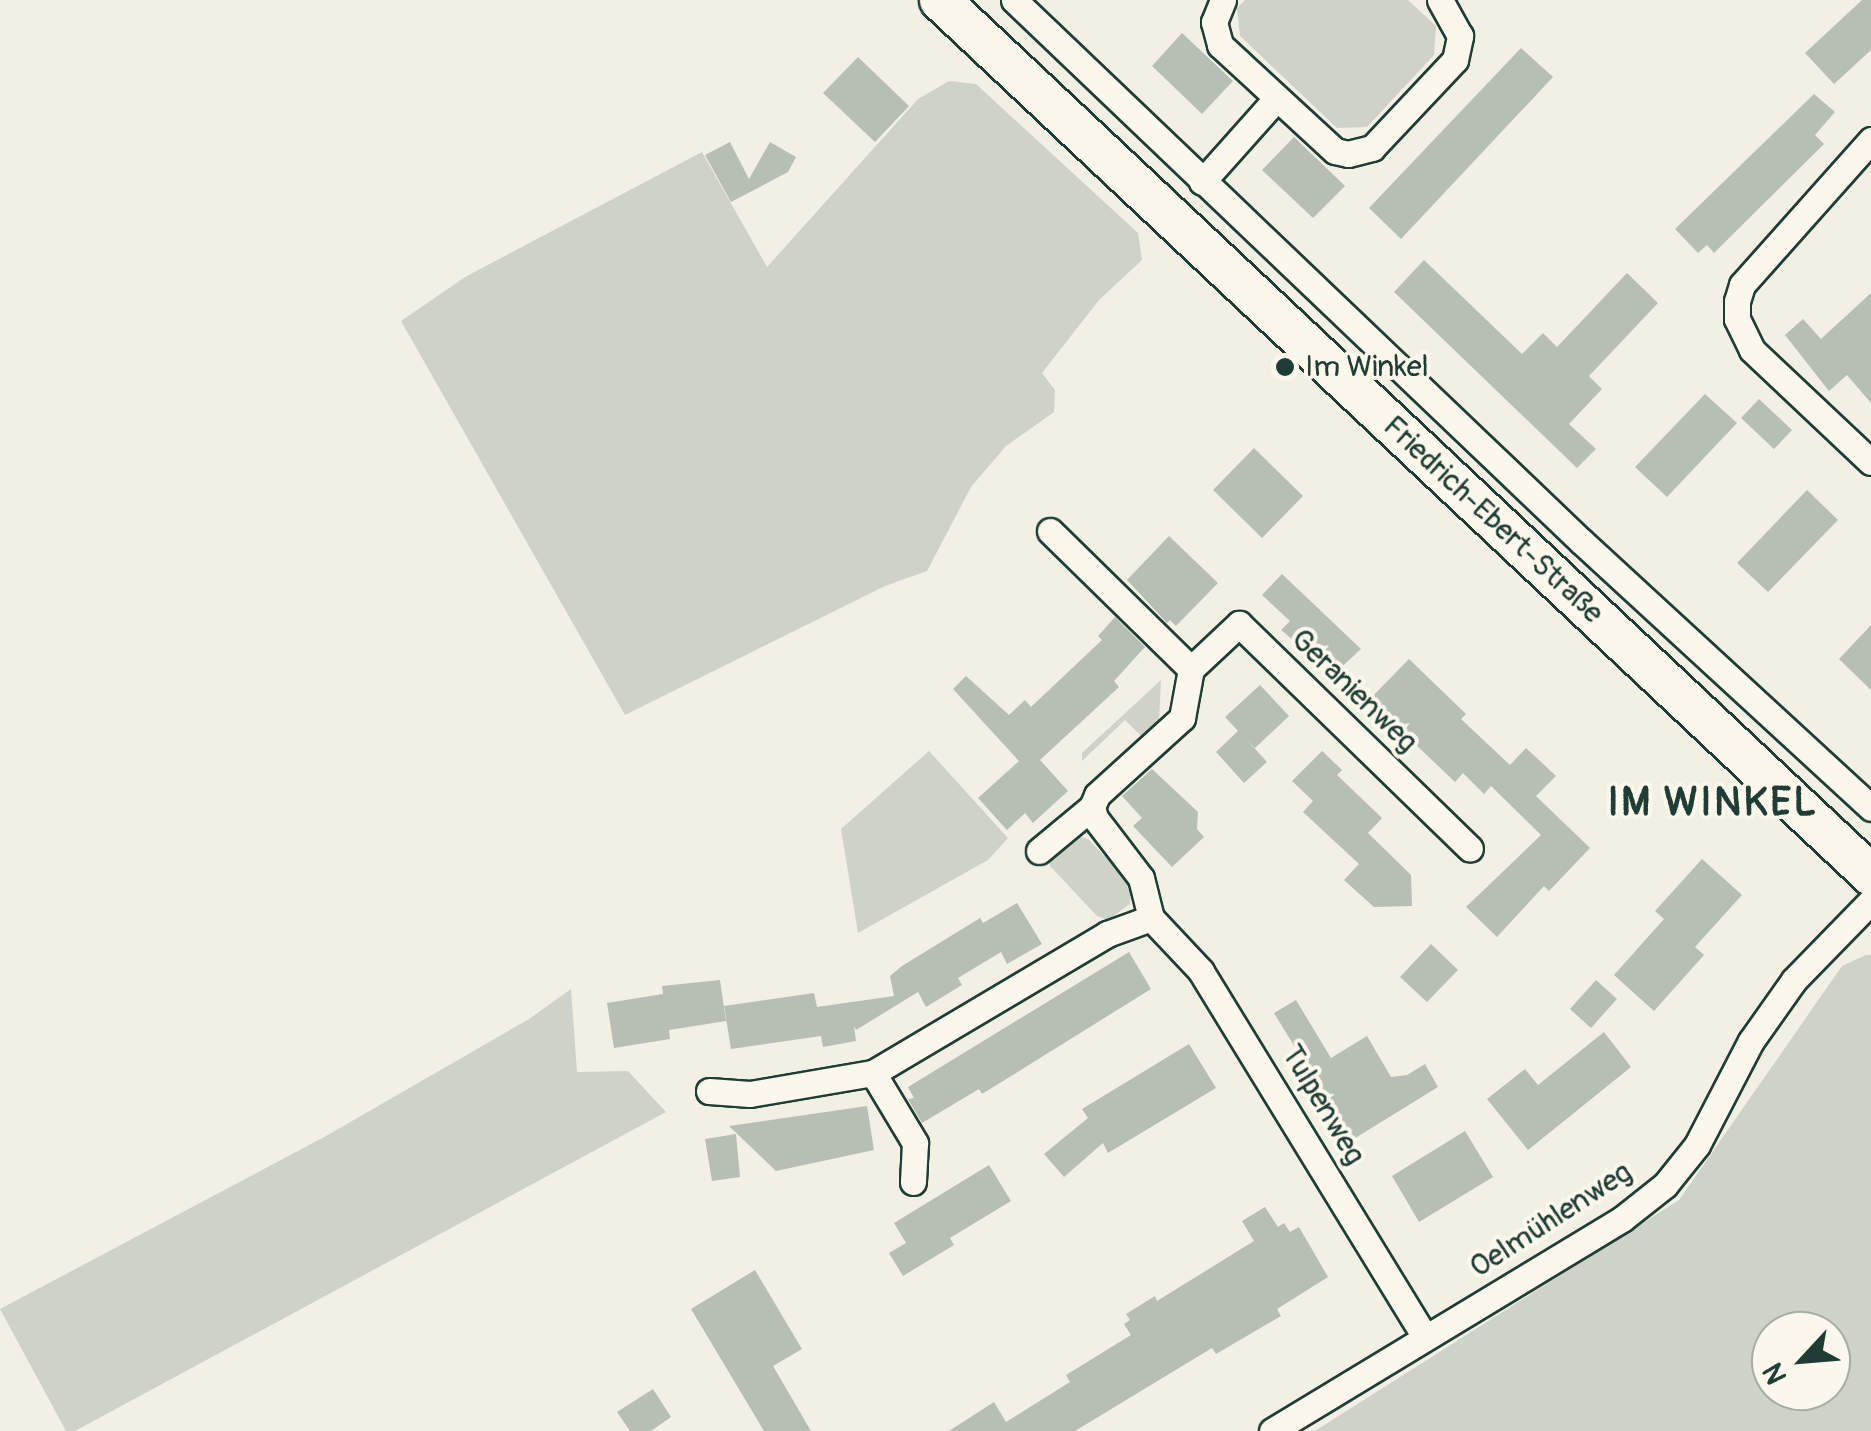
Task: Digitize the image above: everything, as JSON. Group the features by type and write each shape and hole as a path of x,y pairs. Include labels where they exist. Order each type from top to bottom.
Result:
{"main road":[{"name":"Friedrich-Ebert-Straße","path":"940,0 1871,874"}],"street":[{"name":"Friedrich-Ebert-Straße","path":"1014,0 1582,542 1871,808"},
{"path":"1222,0 1214,22 1220,45 1335,151 1360,154 1372,148 1455,60 1460,36 1440,0"},
{"path":"1202,182 1276,100"},
{"path":"1871,140 1742,285 1737,319 1752,350 1871,462"},
{"path":"1039,850 1182,718 1191,668 1050,532"},
{"name":"Geranienweg","path":"1191,668 1239,624 1470,850"},
{"name":"Tulpenweg","path":"1094,801 1095,818 1141,878 1151,918 1178,941 1201,971 1425,1337"},
{"name":"Oelmühlenweg","path":"1272,1431 1622,1219 1666,1185 1697,1145 1752,1041 1794,980 1871,901"},
{"path":"709,1091 750,1094 873,1074 1107,934 1151,918"},
{"path":"873,1074 915,1143 913,1182"}],"shaded area":[{"path":"1245,0 1408,0 1436,26 1434,55 1367,127 1337,128 1240,36 1237,8"},
{"path":"949,81 976,84 1138,233 1142,260 1099,300 1042,373 1055,390 1054,412 1006,446 971,487 927,571 885,586 625,715 401,321 465,277 702,152 767,267 918,99"},
{"path":"1161,680 1159,724 1144,739 1125,720 1082,761 1082,753"},
{"path":"929,751 1008,838 988,860 858,933 841,829"},
{"path":"1077,836 1088,839 1131,883 1130,904 1108,920 1097,916 1050,866 1049,859"},
{"path":"1871,955 1871,1431 1315,1431 1679,1200 1842,966"},
{"path":"571,989 577,1072 628,1071 666,1112 75,1431 66,1431 0,1309 326,1136 529,1019"}],"building":[{"path":"1862,0 1871,0 1871,50 1834,84 1805,53"},
{"path":"1182,33 1233,81 1202,114 1152,66"},
{"path":"1521,48 1553,77 1401,239 1369,208"},
{"path":"858,57 909,106 875,142 823,93"},
{"path":"1814,94 1835,112 1815,135 1824,144 1714,253 1707,245 1698,253 1675,229"},
{"path":"1294,137 1345,186 1313,218 1262,170"},
{"path":"730,142 749,179 770,142 796,157 788,172 731,202 705,155"},
{"path":"1424,260 1522,354 1543,333 1557,347 1627,273 1658,303 1589,376 1602,389 1569,424 1596,449 1577,468 1394,292"},
{"path":"1871,293 1871,403 1847,375 1829,391 1785,335 1803,319 1821,339"},
{"path":"1705,394 1737,423 1667,497 1635,467"},
{"path":"1759,399 1792,430 1774,449 1741,418"},
{"path":"1254,448 1303,496 1262,538 1213,490"},
{"path":"1807,490 1838,520 1768,592 1737,563"},
{"path":"1169,536 1218,583 1176,626 1170,620 1167,623 1127,580"},
{"path":"1282,574 1361,649 1334,674 1281,630 1290,621 1262,595"},
{"path":"1115,617 1145,647 1114,681 1119,687 1040,760 1068,791 1033,823 1025,813 1007,830 978,798 1019,761 953,689 966,676 1009,715 1025,700 1031,707 1102,640 1098,636"},
{"path":"1871,625 1871,690 1839,659"},
{"path":"1409,659 1466,714 1461,719 1510,765 1526,748 1556,776 1536,796 1590,848 1549,891 1544,886 1497,937 1466,907 1541,835 1491,786 1484,794 1463,773 1455,782 1369,700"},
{"path":"1260,685 1289,716 1255,748 1247,740 1267,762 1244,783 1216,752 1238,731 1225,717"},
{"path":"1322,751 1342,770 1337,775 1382,818 1368,833 1411,875 1412,906 1374,907 1344,880 1359,864 1303,812 1313,801 1292,781"},
{"path":"1152,769 1198,812 1197,829 1204,837 1172,867 1133,826 1142,818 1122,796"},
{"path":"1702,859 1742,895 1695,947 1704,955 1654,1011 1614,975 1664,919 1655,911"},
{"path":"1017,903 1042,944 1007,964 1001,952 958,978 962,985 926,1007 918,992 856,1030 854,1026 856,1041 823,1047 821,1036 731,1049 724,1006 814,993 817,1007 894,996 890,976 902,966 980,918 983,923"},
{"path":"1431,944 1458,970 1427,1002 1400,977"},
{"path":"1129,952 1151,989 982,1094 979,1089 922,1123 908,1099 914,1098 908,1087"},
{"path":"720,980 726,1021 669,1030 670,1039 614,1048 607,1003 663,994 662,986"},
{"path":"1596,980 1617,999 1591,1028 1570,1009"},
{"path":"1296,1000 1331,1058 1367,1036 1391,1077 1407,1075 1425,1064 1438,1087 1352,1140 1274,1013"},
{"path":"1604,1032 1631,1067 1528,1150 1487,1099 1525,1069 1538,1085"},
{"path":"1189,1044 1216,1088 1108,1153 1103,1143 1064,1177 1044,1154 1088,1118 1082,1109"},
{"path":"867,1106 874,1150 776,1171 729,1126"},
{"path":"1465,1131 1493,1177 1419,1222 1392,1176"},
{"path":"736,1134 740,1177 712,1181 705,1139"},
{"path":"989,1165 1011,1201 950,1238 954,1245 903,1276 889,1253 906,1243 894,1223"},
{"path":"1265,1207 1278,1227 1284,1223 1290,1232 1299,1227 1328,1277 1277,1309 1281,1316 1216,1354 1212,1348 1075,1431 949,1431 994,1402 1006,1422 1070,1382 1066,1375 1131,1335 1124,1324 1130,1320 1126,1314 1155,1296 1157,1301 1254,1241 1242,1221"},
{"path":"755,1270 802,1349 773,1366 811,1431 764,1431 691,1309"},
{"path":"653,1389 671,1417 651,1431 630,1431 617,1412"}],"place":[{"name":"Im Winkel","path":"1285,367"}],"district":[{"name":"IM WINKEL","path":"1713,803"}]}
